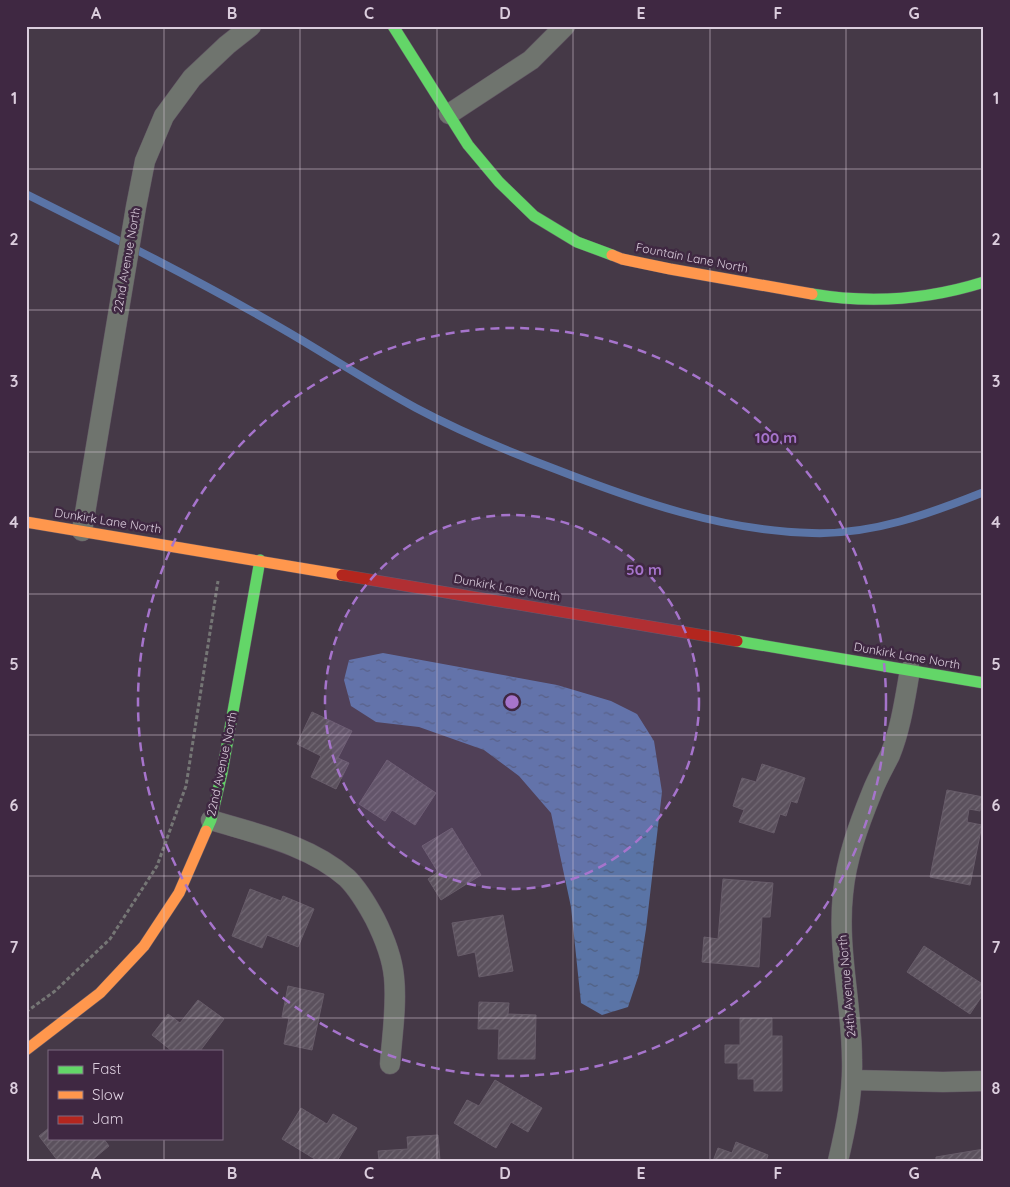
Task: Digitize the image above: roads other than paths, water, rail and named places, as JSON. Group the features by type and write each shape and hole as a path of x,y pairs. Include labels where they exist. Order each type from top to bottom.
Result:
{"street":[{"name":"22nd Avenue North","path":"82,531 145,161 164,116 192,78 227,45 251,26"},
{"name":"Fountain Lane North","path":"393,26 468,145 499,182 534,216 577,242 622,258 670,269 840,299 896,300 952,292 984,282"},
{"path":"449,114 495,86 532,60 564,26"},
{"name":"Dunkirk Lane North","path":"26,522 984,683"},
{"name":"22nd Avenue North","path":"26,1050 100,993 144,946 179,893 211,820 222,772 260,560"},
{"name":"24th Avenue North","path":"838,1161 848,1118 852,1080 848,999 842,946 843,893 854,840 872,791 893,746 902,714 910,670"},
{"path":"211,820 283,842 317,857 347,879 369,908 386,940 394,976 394,1012 390,1064"},
{"path":"852,1080 984,1081"}],"water":[{"path":"383,653 557,685 611,701 637,714 654,741 662,792 639,974 628,1007 602,1015 581,1003 571,907 551,813 519,776 484,750 419,727 376,722 351,706 344,680 349,660"}],"waterway":[{"path":"26,194 218,293 433,417 519,455 649,503 746,527 779,531 834,533 856,531 900,522 984,492"}]}
